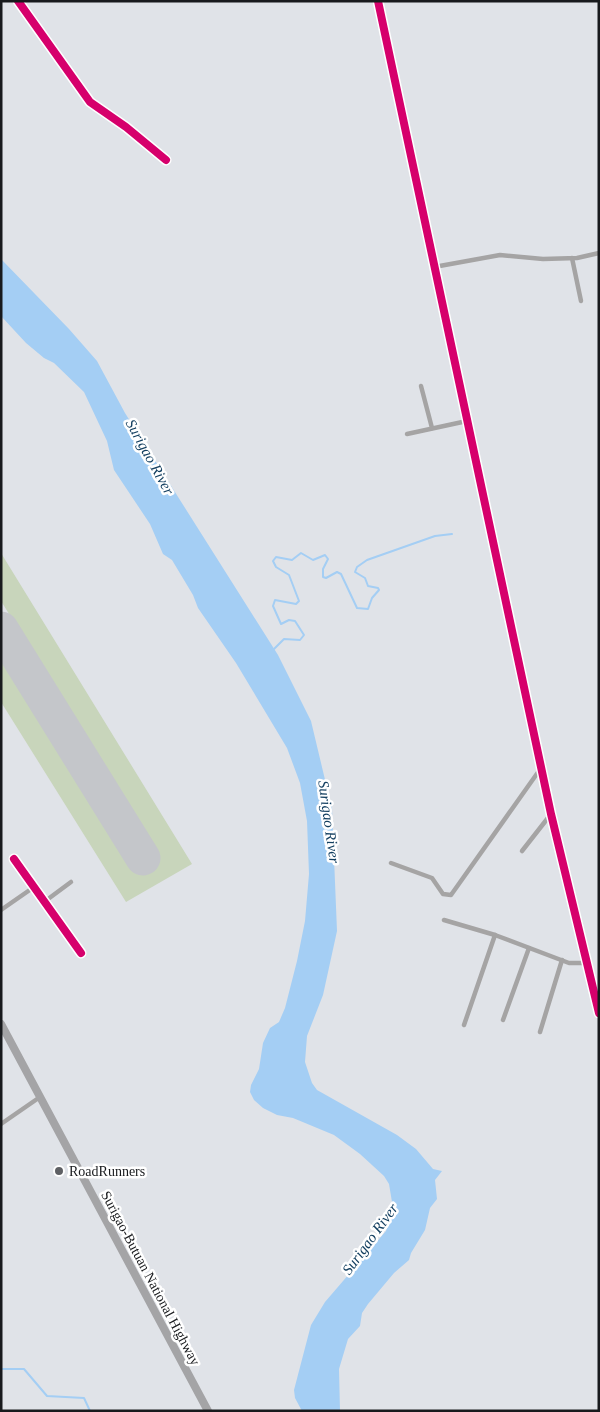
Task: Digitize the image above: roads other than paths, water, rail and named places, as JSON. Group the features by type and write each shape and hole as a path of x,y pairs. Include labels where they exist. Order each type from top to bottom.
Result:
{"highway":[{"name":"Surigao-Butuan National Highway","path":"1,1024 208,1411"}],"street":[{"path":"18,1 90,102 126,126 166,160"},
{"path":"378,1 551,814 599,1013"},
{"path":"434,267 500,255 529,258 572,258 599,253"},
{"path":"572,258 581,301"},
{"path":"421,386 432,428"},
{"path":"407,434 467,421"},
{"path":"392,863 432,878 443,894 450,895 541,768"},
{"path":"522,851 551,814"},
{"path":"14,859 81,953"},
{"path":"44,902 71,882"},
{"path":"1,910 34,887"},
{"path":"444,920 495,935 574,964 587,962"},
{"path":"464,1025 495,935"},
{"path":"503,1020 529,948"},
{"path":"540,1032 562,960"},
{"path":"1,1124 40,1097"}],"water":[{"name":"Surigao River","path":"1,259 69,329 97,361 125,413 278,655 311,721 332,809 337,931 323,995 307,1036 305,1062 312,1083 317,1090 397,1135 416,1149 433,1169 442,1171 435,1180 437,1199 430,1208 425,1230 411,1253 409,1260 394,1273 368,1304 362,1313 360,1326 348,1339 339,1369 340,1411 302,1411 295,1398 294,1390 311,1325 325,1302 386,1231 392,1213 389,1184 384,1176 360,1154 334,1135 293,1118 277,1115 263,1108 254,1100 250,1092 251,1085 259,1069 263,1043 270,1028 279,1022 285,1008 305,921 309,874 307,821 300,783 287,748 236,663 198,608 193,595 172,560 163,554 150,524 114,470 107,441 84,392 54,363 44,358 26,343 1,316"}],"waterway":[{"path":"274,649 284,639 300,640 304,635 295,621 289,620 281,624 273,606 275,600 296,604 299,601 289,575 276,567 273,561 276,557 292,560 301,553 313,560 325,555 328,559 323,569 323,577 326,578 337,572 341,574 357,608 368,609 372,598 379,590 378,588 368,586 365,578 355,572 357,567 367,560 435,536 452,534"},
{"path":"1,1369 24,1369 47,1396 84,1398 90,1411"}],"place":[{"name":"RoadRunners","path":"59,1171"}]}
